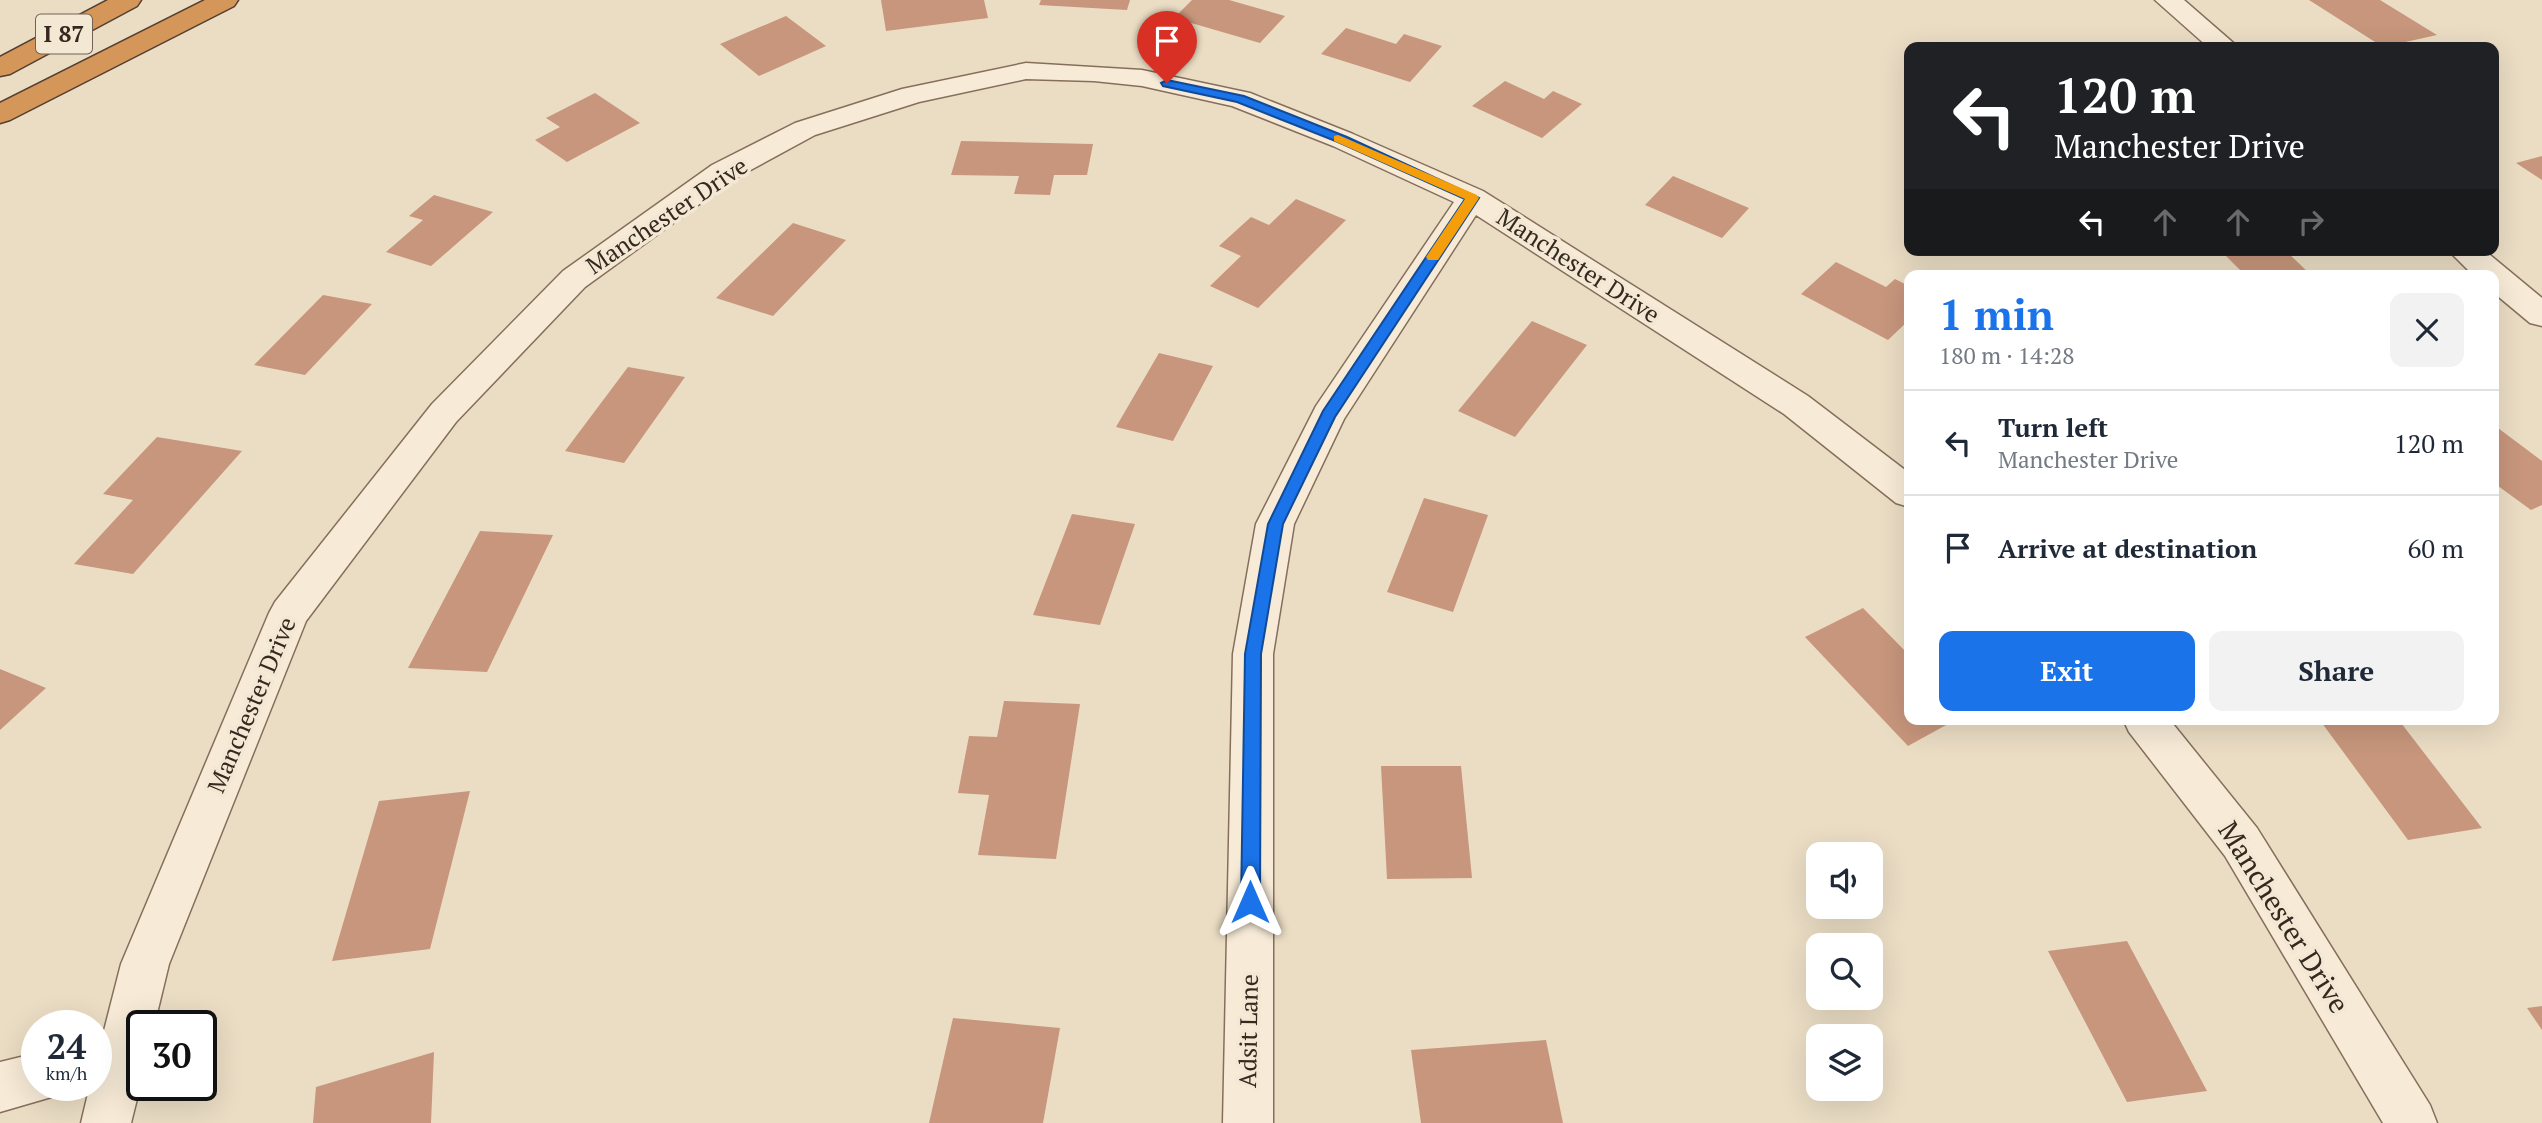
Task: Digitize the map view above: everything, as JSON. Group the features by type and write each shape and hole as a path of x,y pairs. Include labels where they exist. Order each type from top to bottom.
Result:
{"highway":[{"name":"I 87","path":"0,68 128,0"},
{"path":"0,114 225,0"}],"street":[{"path":"2168,0 2218,42"},
{"name":"Manchester Drive","path":"112,1051 289,613 444,413 574,279 723,172 805,129 912,95 1026,71 1142,78 1240,99 1342,140 1472,198 1796,405 1904,489"},
{"name":"Adsit Lane","path":"1248,1123 1253,654 1275,524 1328,415 1472,198"},
{"path":"2471,256 2487,270"},
{"path":"2499,280 2542,314"},
{"name":"Manchester Drive","path":"2149,725 2241,842 2412,1123"},
{"path":"0,1087 21,1081"},
{"name":"Manchester Drive","path":"106,1123 107,1101"}],"building":[{"path":"881,0 984,0 988,18 886,31"},
{"path":"1041,0 1130,0 1127,10 1039,5"},
{"path":"1192,0 1229,0 1285,16 1260,43 1174,18"},
{"path":"2309,0 2380,0 2437,35 2406,42 2375,42"},
{"path":"786,16 826,46 759,76 720,44"},
{"path":"1346,28 1396,44 1404,34 1442,46 1410,82 1321,54"},
{"path":"1505,81 1544,99 1553,91 1582,104 1542,138 1472,106"},
{"path":"595,93 640,123 567,162 535,140 560,127 546,118"},
{"path":"961,141 1093,144 1087,175 1054,175 1050,195 1014,194 1019,176 951,175"},
{"path":"2542,156 2542,180 2516,163"},
{"path":"1673,176 1749,208 1722,238 1645,205"},
{"path":"434,195 493,212 431,266 386,252 423,220 409,216"},
{"path":"1296,199 1346,220 1258,308 1210,286 1241,256 1219,246 1251,217 1269,225"},
{"path":"793,223 846,240 773,316 716,298"},
{"path":"2226,256 2291,256 2306,270 2240,270"},
{"path":"1836,262 1886,287 1895,279 1904,284 1904,325 1888,340 1801,294"},
{"path":"323,295 372,304 305,375 254,365"},
{"path":"1532,321 1587,345 1515,437 1458,411"},
{"path":"1159,353 1213,366 1173,441 1116,427"},
{"path":"628,367 685,377 624,463 565,451"},
{"path":"2499,429 2542,461 2542,505 2531,510 2499,487"},
{"path":"157,437 242,451 133,574 74,564 133,500 103,494"},
{"path":"1424,498 1488,515 1453,612 1387,592"},
{"path":"1072,514 1135,524 1100,625 1033,615"},
{"path":"480,531 553,535 487,672 408,668"},
{"path":"1863,608 1904,650 1904,725 1946,725 1908,746 1805,637"},
{"path":"0,669 46,688 0,730"},
{"path":"1004,701 1080,704 1056,859 978,855 989,795 958,793 969,736 997,737"},
{"path":"2323,725 2403,725 2482,828 2408,840"},
{"path":"1381,766 1461,766 1472,878 1387,879"},
{"path":"470,791 430,949 332,961 379,801"},
{"path":"2127,941 2207,1091 2127,1102 2048,951"},
{"path":"2542,1006 2542,1030 2527,1008"},
{"path":"953,1018 1060,1028 1043,1123 929,1123"},
{"path":"1546,1040 1563,1123 1421,1123 1411,1050"},
{"path":"434,1052 431,1123 313,1123 316,1087"}],"slow traffic":[{"path":"1338,138 1472,198 1433,257"}],"route":[{"path":"1167,83 1240,99 1342,140 1472,198 1328,415 1275,524 1253,654 1250,902"}]}
